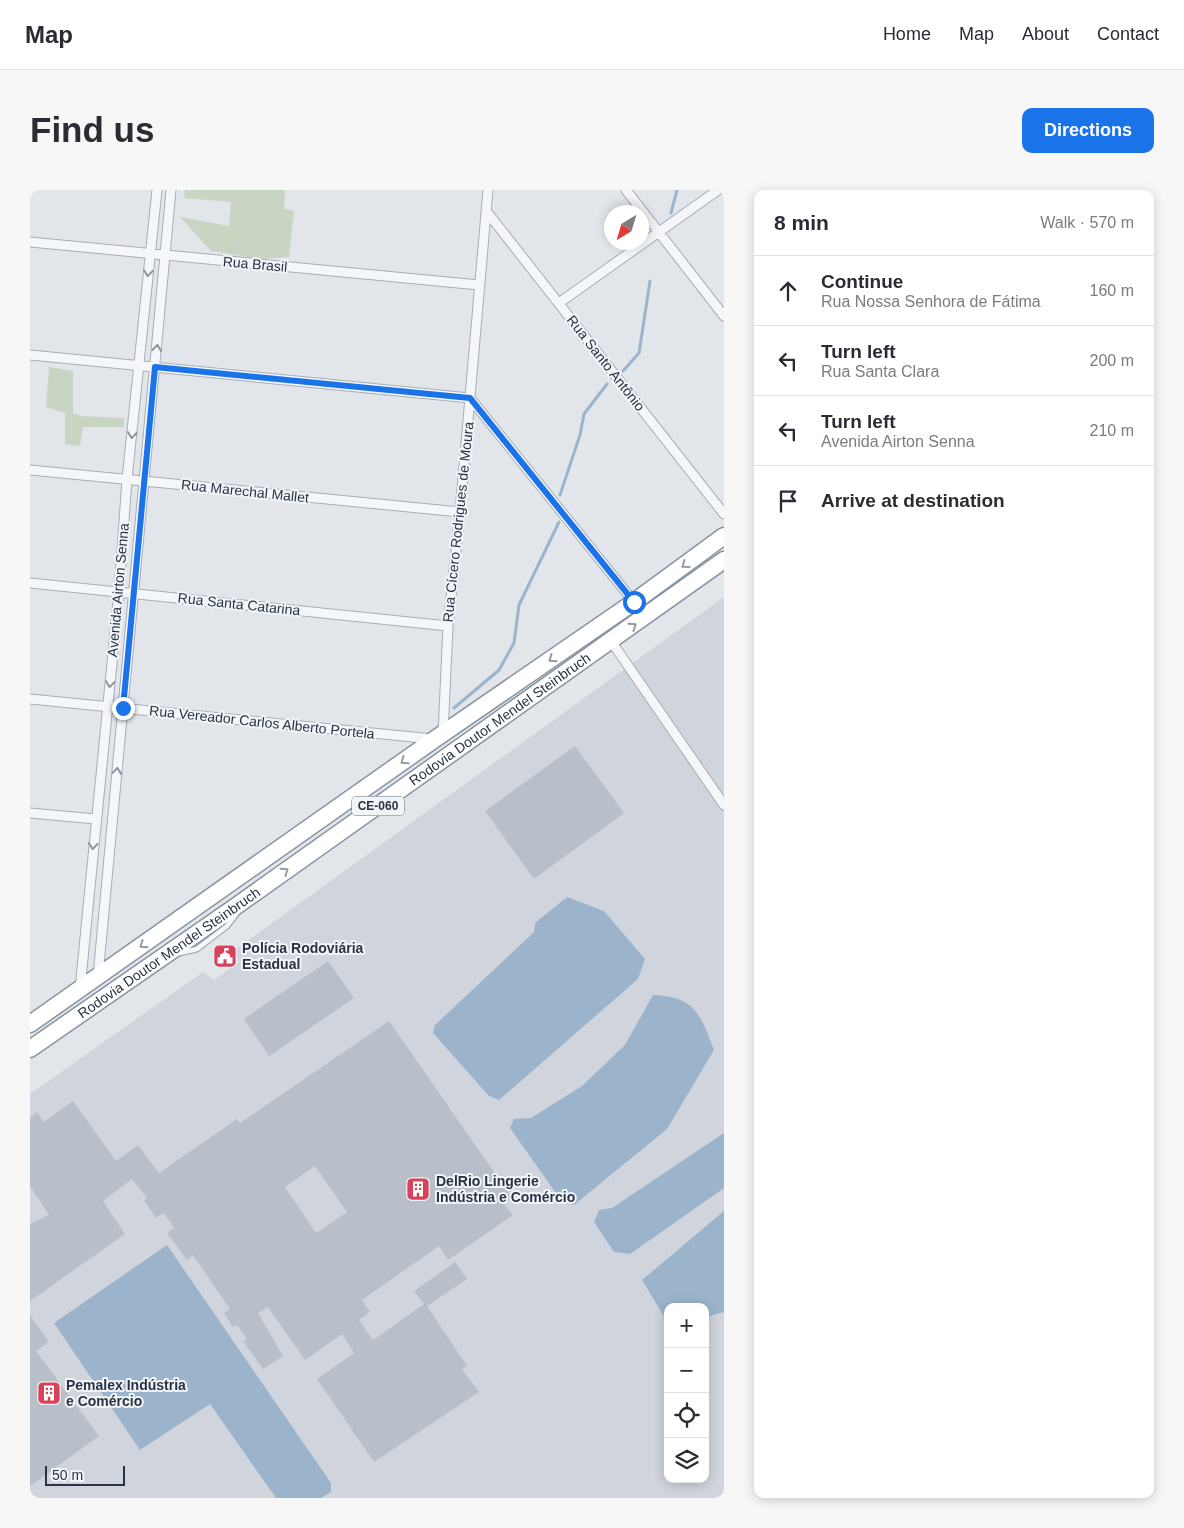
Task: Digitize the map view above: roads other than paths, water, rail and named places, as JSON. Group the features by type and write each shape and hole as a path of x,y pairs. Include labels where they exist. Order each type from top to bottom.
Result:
{"highway":[{"name":"Rodovia Doutor Mendel Steinbruch","path":"30,1024 98,976 176,930 222,898 439,737 634,602 724,536"},
{"name":"Rodovia Doutor Mendel Steinbruch","path":"30,1049 164,956 176,930 222,898 249,896 724,560"}],"street":[{"name":"Avenida Airton Senna","path":"80,990 119,592 127,479 157,190"},
{"name":"Avenida Airton Senna","path":"98,976 171,190"},
{"name":"Rua Cícero Rodrigues de Moura","path":"439,737 488,190"},
{"path":"626,190 724,316"},
{"path":"559,303 718,190"},
{"name":"Rua Santo Antônio","path":"487,212 724,514"},
{"name":"Rua Brasil","path":"30,242 479,285"},
{"path":"30,355 470,398 634,602"},
{"name":"Rua Marechal Mallet","path":"30,470 460,512"},
{"name":"Rua Santa Catarina","path":"30,583 448,626"},
{"path":"611,641 724,805"},
{"name":"Rua Vereador Carlos Alberto Portela","path":"30,699 439,737"},
{"path":"98,797 114,798"},
{"path":"30,813 96,818"}],"lane":[{"path":"164,956 196,949 227,926 249,896"}],"water":[{"path":"567,897 604,911 645,959 638,979 499,1100 489,1096 433,1033 435,1025 534,932 535,923"},
{"path":"653,995 679,999 688,1004 700,1017 714,1050 667,1129 574,1205 563,1203 510,1128 514,1119 531,1118 582,1086 625,1045"},
{"path":"724,1133 724,1188 630,1254 614,1252 594,1222 599,1210 612,1208"},
{"path":"724,1211 724,1312 709,1316 709,1303 664,1303 664,1316 642,1280"},
{"path":"167,1245 331,1483 331,1492 321,1498 276,1498 210,1404 140,1450 54,1323"}],"waterway":[{"path":"671,213 677,190"},
{"path":"623,371 639,353 650,281"},
{"path":"560,495 580,435 584,414 607,384"},
{"path":"454,708 499,670 514,643 519,605 559,522"}],"place":[{"name":"Polícia Rodoviária Estadual","path":"225,956"},
{"name":"DelRio Lingerie Indústria e Comércio","path":"418,1189"},
{"name":"Pemalex Indústria e Comércio","path":"49,1393"}]}
